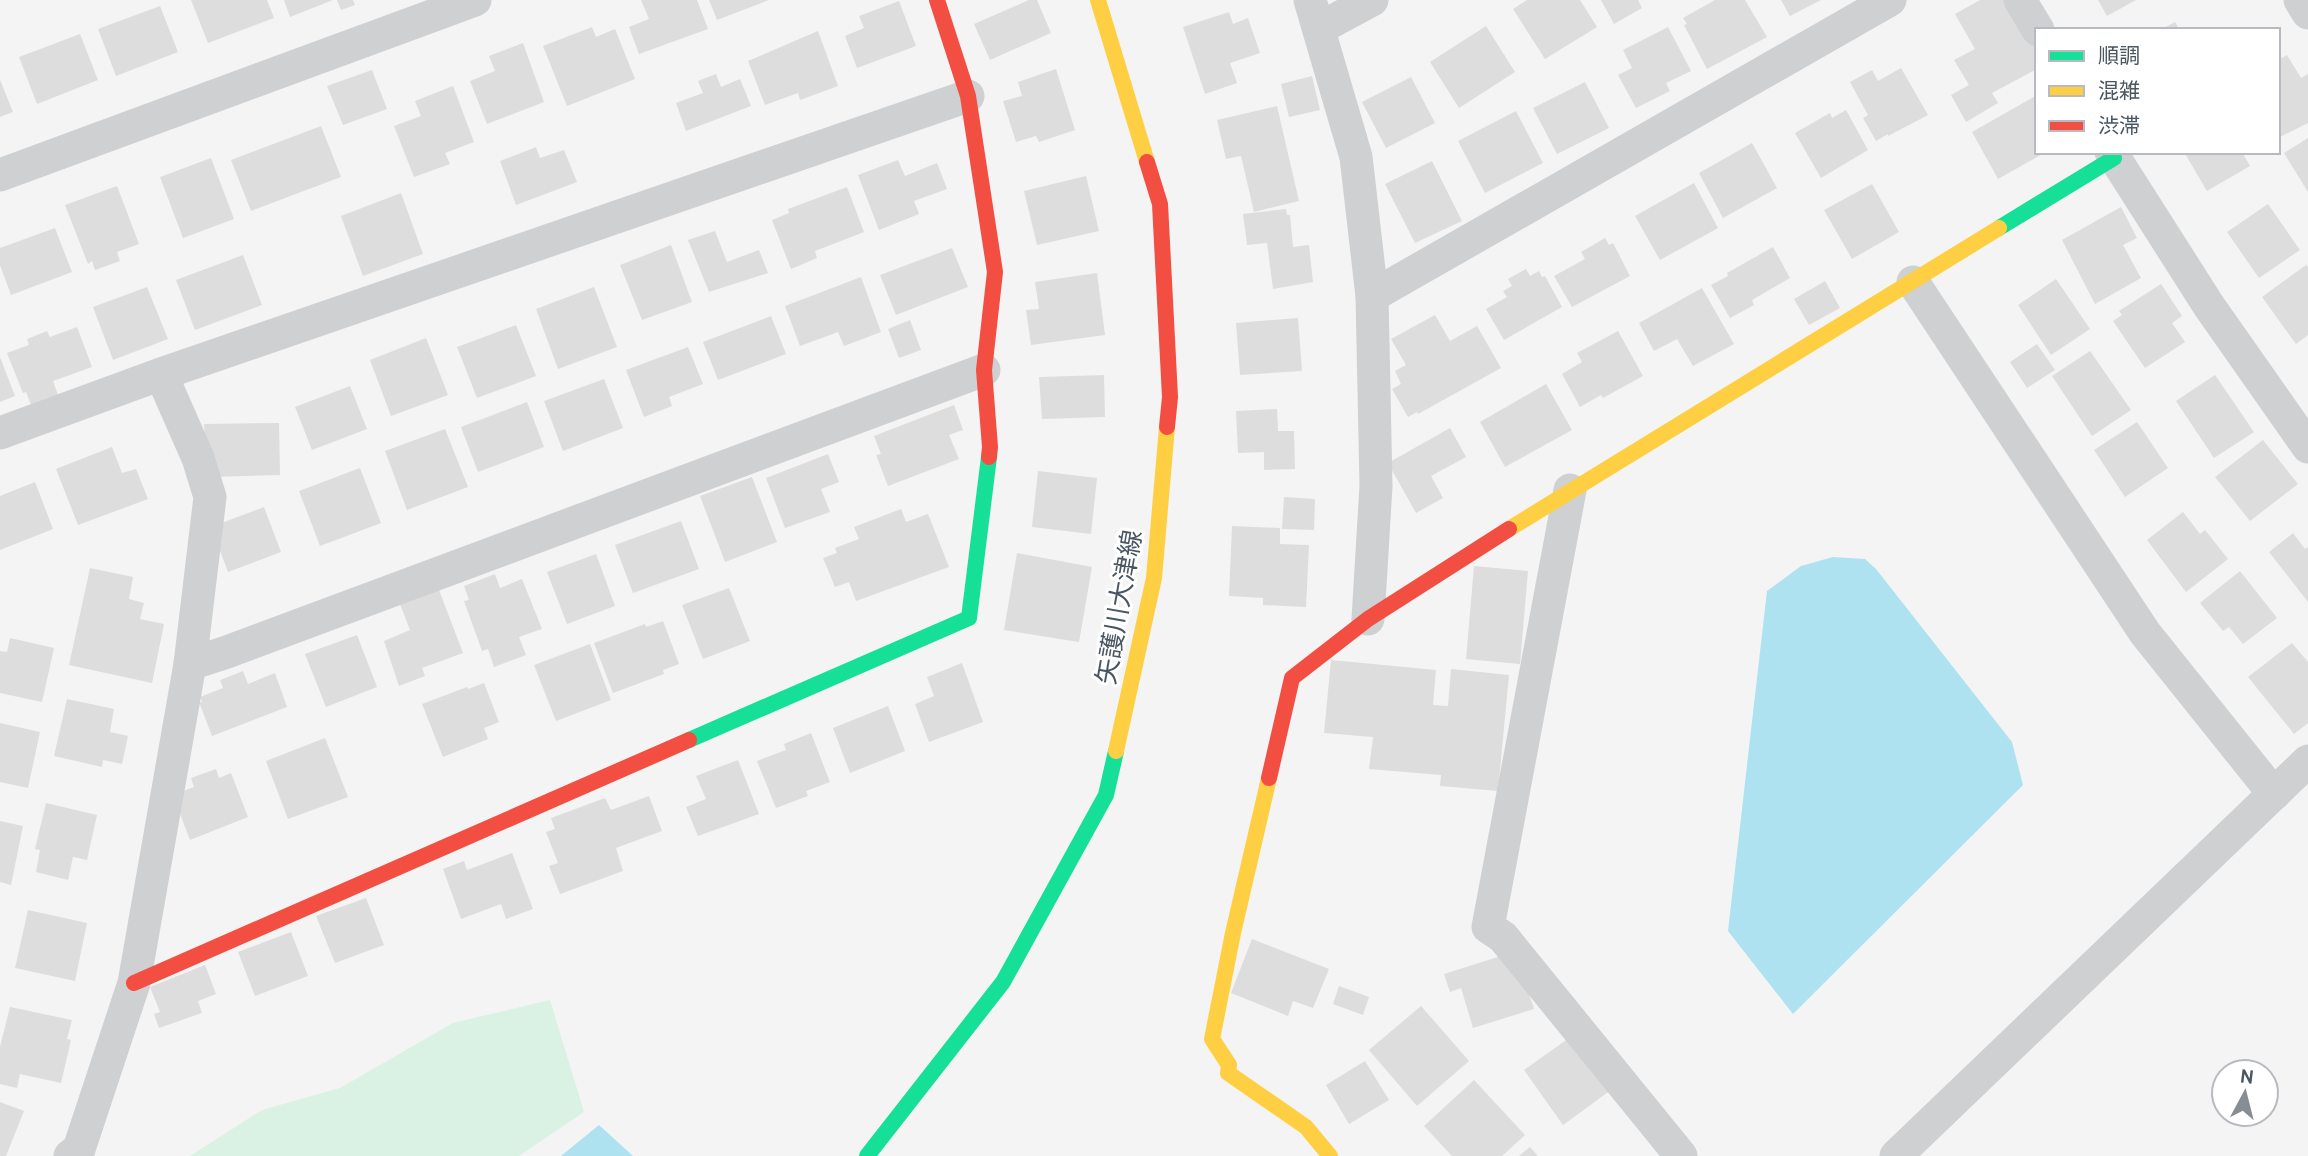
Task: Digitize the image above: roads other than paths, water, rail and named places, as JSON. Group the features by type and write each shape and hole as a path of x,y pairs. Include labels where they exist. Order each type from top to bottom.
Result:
{"street":[{"path":"0,175 475,0"},
{"path":"134,983 969,618 990,447 984,369 995,272 968,96 937,0"},
{"name":"矢護川大津線","path":"867,1156 1003,982 1107,795 1154,578 1170,397 1160,204 1098,0"},
{"path":"1368,619 1376,486 1372,296 1356,157 1315,14 1372,0"},
{"path":"1372,296 1890,0"},
{"path":"2020,0 2037,28"},
{"path":"2300,0 2308,13"},
{"path":"0,433 160,374 968,96"},
{"path":"1330,1156 1306,1127 1228,1073 1229,1065 1212,1039 1233,933 1292,678 1368,619 1570,490 1913,282 2113,155 2209,306 2308,447"},
{"path":"1913,282 2144,633 2274,794"},
{"path":"190,664 984,369"},
{"path":"70,1156 79,1149 134,983 190,664 210,497 198,458 160,374"},
{"path":"1570,490 1488,927 1503,937 1681,1156"},
{"path":"1896,1156 2308,761"}],"water":[{"path":"1833,557 1865,559 1876,569 2012,742 2023,785 1793,1014 1728,931 1767,591 1801,566"},
{"path":"599,1125 633,1156 561,1156"}]}
